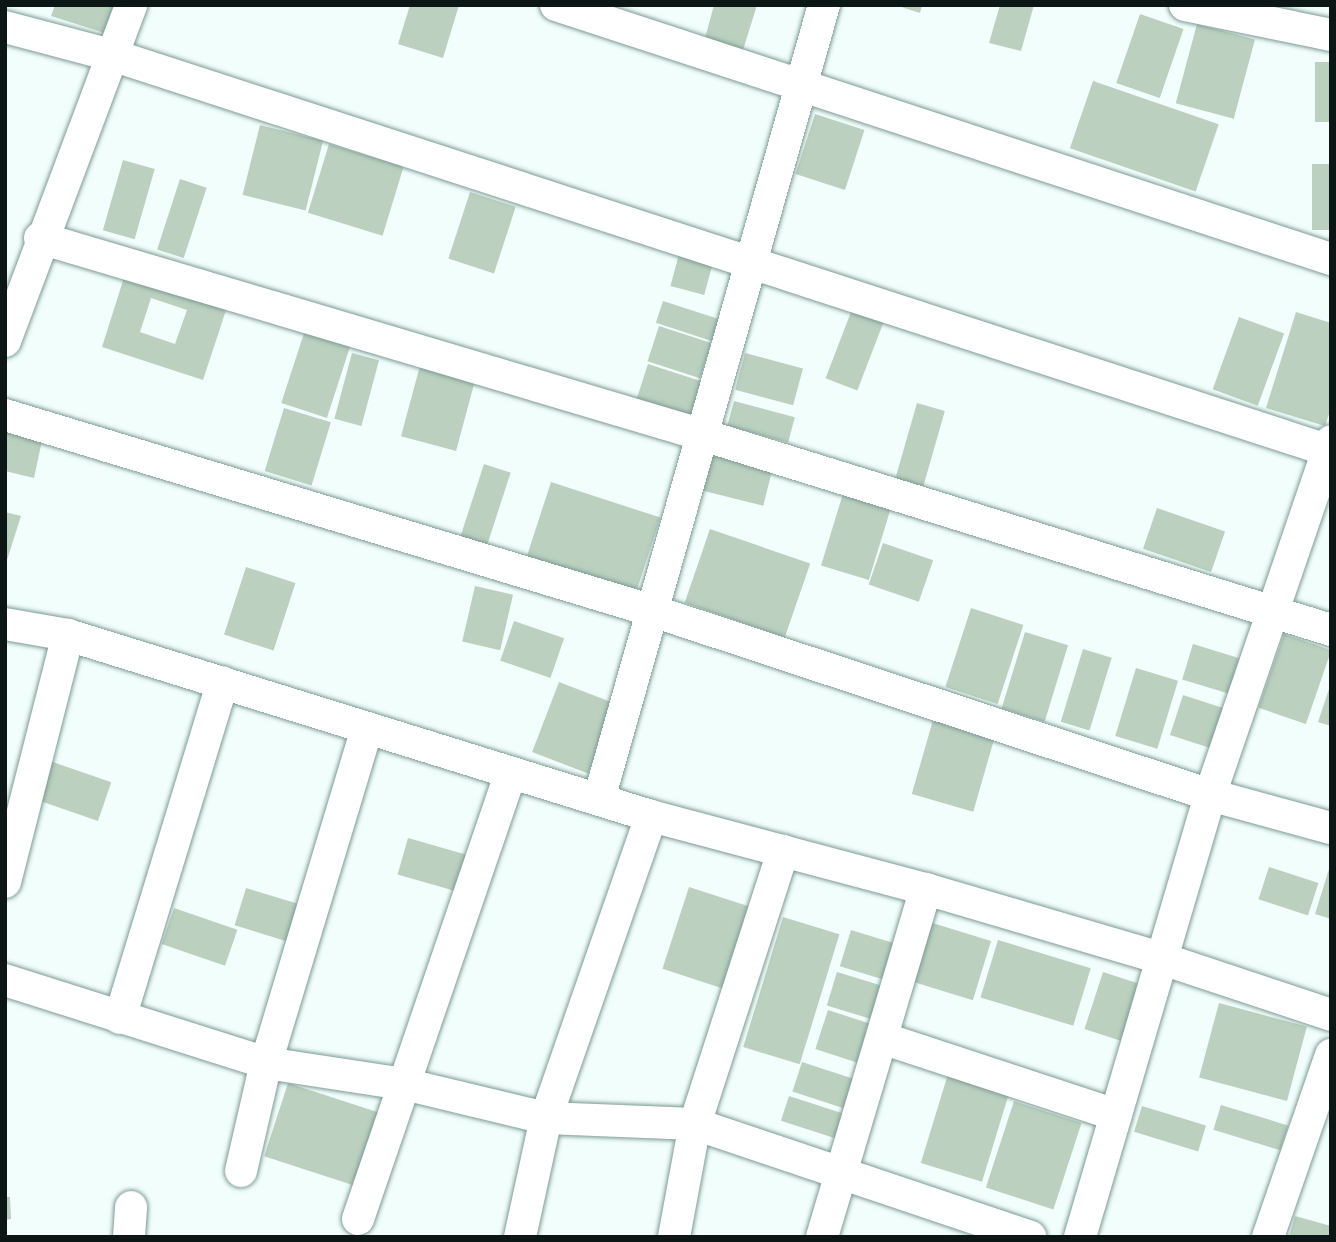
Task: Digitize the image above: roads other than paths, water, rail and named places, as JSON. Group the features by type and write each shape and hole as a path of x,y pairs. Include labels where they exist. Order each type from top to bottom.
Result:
{"street":[{"path":"5,341 40,239 115,56 131,5"},
{"path":"556,5 1331,259"},
{"path":"599,799 824,5"},
{"path":"1185,5 1331,35"},
{"path":"5,27 115,56 1329,445 1210,795 1080,1237"},
{"path":"40,239 704,435 1331,630"},
{"path":"5,415 653,611 1210,795 1331,828"},
{"path":"5,624 68,635 651,816 926,889 1160,958 1331,1015"},
{"path":"5,881 68,635"},
{"path":"120,1018 223,682"},
{"path":"241,1171 266,1063 367,727"},
{"path":"358,1219 511,772"},
{"path":"520,1237 546,1118 651,816"},
{"path":"674,1237 695,1124 783,850"},
{"path":"822,1237 926,889"},
{"path":"5,980 266,1063 404,1084 546,1118 695,1124 841,1170 1030,1237"},
{"path":"882,1038 1116,1115"},
{"path":"1268,1237 1331,1055"}]}
